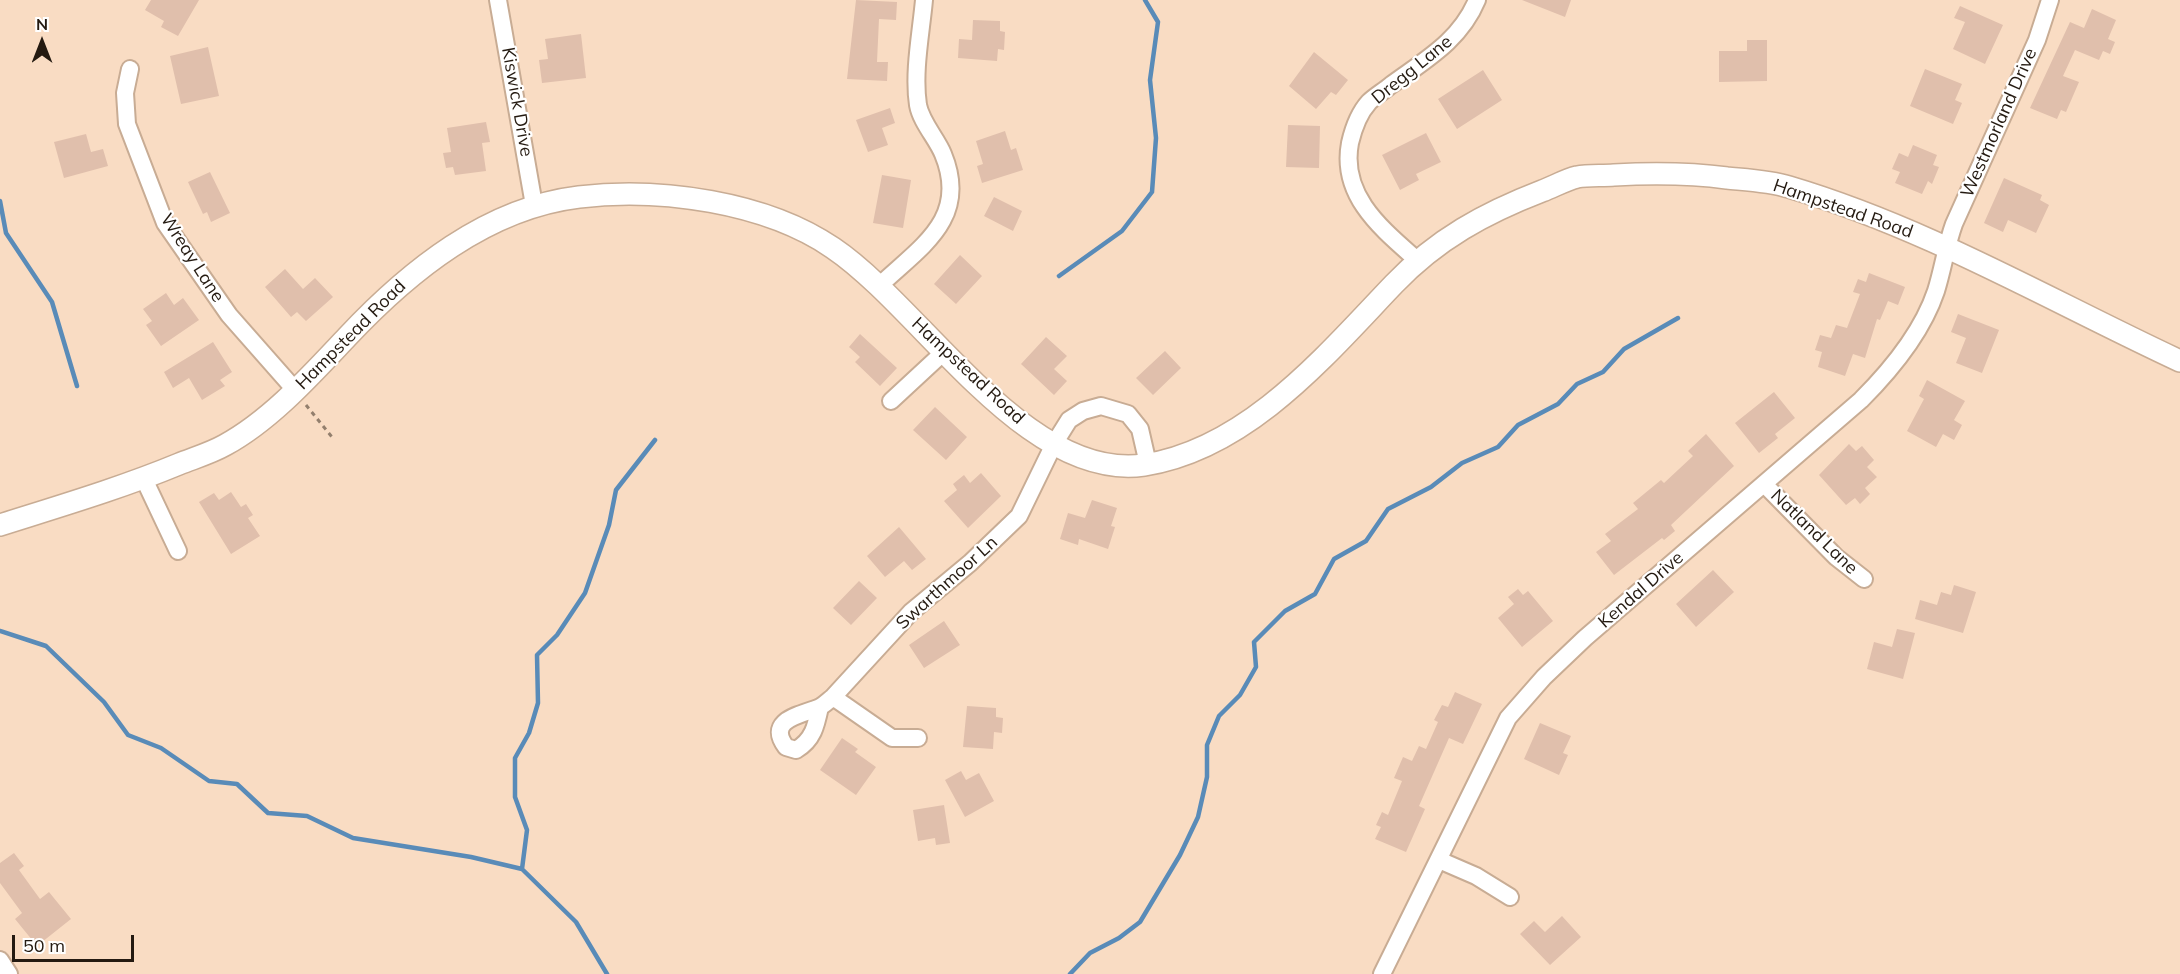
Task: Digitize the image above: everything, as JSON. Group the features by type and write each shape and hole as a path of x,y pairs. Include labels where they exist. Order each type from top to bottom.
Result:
{"street":[{"name":"Kiswick Drive","path":"498,0 534,205"},
{"path":"879,286 940,228 952,197 944,156 918,107 918,70 924,0"},
{"name":"Dregg Lane","path":"1417,260 1376,224 1359,201 1350,177 1348,155 1352,131 1369,102 1447,45 1469,19 1477,0"},
{"name":"Westmorland Drive","path":"1946,246 2037,40 2048,0"},
{"name":"Wreay Lane","path":"130,69 124,93 127,124 165,223 229,315 296,391"},
{"name":"Hampstead Road","path":"0,525 144,479 228,444 296,391 402,282 459,242 534,205 582,196 630,195 706,200 784,219 835,249 879,286 1011,416 1054,444 1090,460 1131,466 1175,458 1210,446 1239,428 1316,365 1417,260 1488,212 1578,177 1680,172 1784,185 1946,246 2180,361"},
{"name":"Kendal Drive","path":"1382,974 1508,718 1544,677 1585,638 1861,400 1889,371 1926,315 1936,290 1946,246"},
{"path":"891,401 945,351"},
{"name":"Swarthmoor Ln","path":"820,708 912,612 970,563 1019,516 1054,444 1069,420 1083,411 1101,406 1128,414 1140,429 1148,464"},
{"path":"144,479 178,552"},
{"name":"Natland Lane","path":"1764,484 1836,557 1864,579"},
{"path":"833,697 892,738 918,738"},
{"path":"1439,860 1476,876 1510,897"},
{"path":"0,960 9,974"}],"path":[{"path":"296,391 332,437"}],"building":[{"path":"151,0 199,0 178,36 161,27 164,21 145,10"},
{"path":"856,0 897,2 896,20 879,19 877,62 888,62 887,81 847,79"},
{"path":"1522,0 1571,0 1565,17"},
{"path":"1960,6 2003,25 1985,64 1953,49 1965,22 1954,18"},
{"path":"2092,9 2116,20 2108,39 2115,42 2110,54 2103,51 2099,60 2075,50 2063,76 2079,82 2066,112 2061,110 2057,119 2030,108 2070,22 2084,28"},
{"path":"973,20 1000,21 1000,31 1005,32 1004,50 998,49 997,61 958,58 959,39 972,40"},
{"path":"581,34 586,78 542,83 539,60 548,59 545,39"},
{"path":"1747,40 1767,40 1767,81 1719,82 1719,51 1747,51"},
{"path":"208,47 219,96 181,104 170,56"},
{"path":"1314,52 1348,80 1336,95 1331,92 1316,109 1289,86"},
{"path":"1925,69 1962,84 1955,100 1962,103 1953,124 1910,106"},
{"path":"1483,70 1502,100 1457,129 1438,99"},
{"path":"890,108 895,123 882,128 888,145 868,152 856,120"},
{"path":"486,122 490,142 482,143 486,171 455,175 453,167 446,168 443,153 451,152 447,128"},
{"path":"1288,125 1320,126 1319,168 1286,167"},
{"path":"1005,131 1011,150 1016,148 1023,170 982,183 977,166 983,164 976,141"},
{"path":"1426,133 1441,162 1416,174 1419,180 1400,190 1382,155"},
{"path":"86,134 91,152 103,149 108,166 64,178 54,142"},
{"path":"1913,145 1937,155 1933,165 1939,167 1932,184 1928,181 1922,194 1895,183 1900,172 1892,169 1899,153 1908,157"},
{"path":"210,172 230,213 211,222 207,212 203,214 188,182"},
{"path":"882,175 911,180 903,228 873,223"},
{"path":"2004,178 2042,195 2040,200 2049,205 2036,233 2008,220 2003,232 1984,223"},
{"path":"994,197 1022,211 1013,231 984,216"},
{"path":"960,255 982,276 956,304 934,284"},
{"path":"285,269 303,289 315,278 333,297 306,321 297,312 291,317 265,287"},
{"path":"1869,273 1905,287 1898,305 1888,301 1880,320 1877,319 1865,358 1853,354 1845,376 1818,367 1822,352 1815,350 1820,335 1831,338 1836,325 1847,328 1860,294 1853,292 1858,279 1866,282"},
{"path":"166,293 174,305 183,298 199,320 161,346 146,325 152,321 143,309"},
{"path":"1958,314 1999,330 1982,373 1956,363 1966,338 1951,332"},
{"path":"860,334 897,368 880,386 855,362 860,357 849,347"},
{"path":"1046,337 1067,356 1054,369 1067,381 1054,395 1021,364"},
{"path":"213,342 232,372 220,380 225,386 202,400 189,378 173,388 164,372"},
{"path":"1165,351 1181,368 1153,395 1136,378"},
{"path":"1927,380 1965,401 1954,420 1962,425 1954,440 1943,434 1936,447 1907,431 1924,399 1919,396"},
{"path":"1774,392 1795,418 1775,434 1778,438 1759,453 1735,423"},
{"path":"935,407 967,437 946,460 913,430"},
{"path":"1706,434 1734,466 1671,525 1675,531 1664,540 1662,538 1614,575 1596,552 1611,541 1605,534 1638,509 1633,503 1661,480 1664,483 1693,456 1688,451"},
{"path":"1849,444 1856,451 1862,446 1874,460 1867,467 1877,477 1865,488 1870,494 1860,504 1855,498 1846,505 1819,475"},
{"path":"981,473 1001,496 968,528 944,501 957,490 953,484 964,475 970,483"},
{"path":"231,492 241,507 246,504 253,515 248,518 260,536 231,554 199,502 214,493 219,500"},
{"path":"1092,500 1117,508 1111,526 1115,527 1108,549 1079,539 1078,545 1060,539 1068,513 1085,518"},
{"path":"899,527 926,559 912,570 904,561 885,577 867,556"},
{"path":"1713,570 1734,592 1696,627 1676,604"},
{"path":"859,581 877,598 851,625 833,608"},
{"path":"1954,585 1976,592 1963,633 1915,619 1920,600 1937,605 1941,592 1951,595"},
{"path":"1518,589 1523,595 1528,591 1553,621 1522,647 1498,618 1514,604 1508,597"},
{"path":"944,621 960,645 924,668 909,645"},
{"path":"1897,629 1915,633 1903,679 1867,669 1874,642 1892,647"},
{"path":"1455,692 1482,704 1463,744 1449,738 1419,806 1425,809 1406,852 1375,839 1381,827 1376,825 1382,812 1388,815 1402,781 1394,778 1403,757 1412,761 1419,746 1426,749 1438,722 1434,720 1442,705 1448,707"},
{"path":"967,706 996,708 996,717 1003,718 1002,733 994,732 993,749 963,747"},
{"path":"1540,723 1571,736 1563,753 1568,755 1559,775 1524,759"},
{"path":"842,738 858,749 855,752 876,767 856,795 820,770"},
{"path":"961,771 966,780 979,773 994,801 965,817 945,780"},
{"path":"944,805 950,843 936,845 935,838 918,841 913,810"},
{"path":"14,853 24,866 19,870 40,899 49,892 71,919 37,946 15,919 22,913 0,883 0,863"},
{"path":"1562,916 1581,937 1550,965 1520,934 1534,921 1545,932"}],"waterway":[{"path":"1059,276 1122,231 1152,192 1156,138 1150,80 1158,22 1145,0"},
{"path":"0,201 6,233 52,302 77,386"},
{"path":"1070,974 1090,953 1119,938 1140,922 1180,855 1198,817 1207,777 1207,745 1219,716 1240,695 1256,667 1254,642 1285,611 1315,594 1334,559 1366,541 1388,509 1431,487 1462,463 1498,447 1518,425 1558,404 1577,384 1603,372 1624,349 1678,318"},
{"path":"607,974 576,922 522,869 527,830 515,797 515,758 529,733 538,703 537,655 557,635 585,593 609,525 616,490 655,440"},
{"path":"0,631 46,646 104,702 128,735 161,748 209,781 237,784 268,813 307,816 353,838 471,857 522,869"}]}
